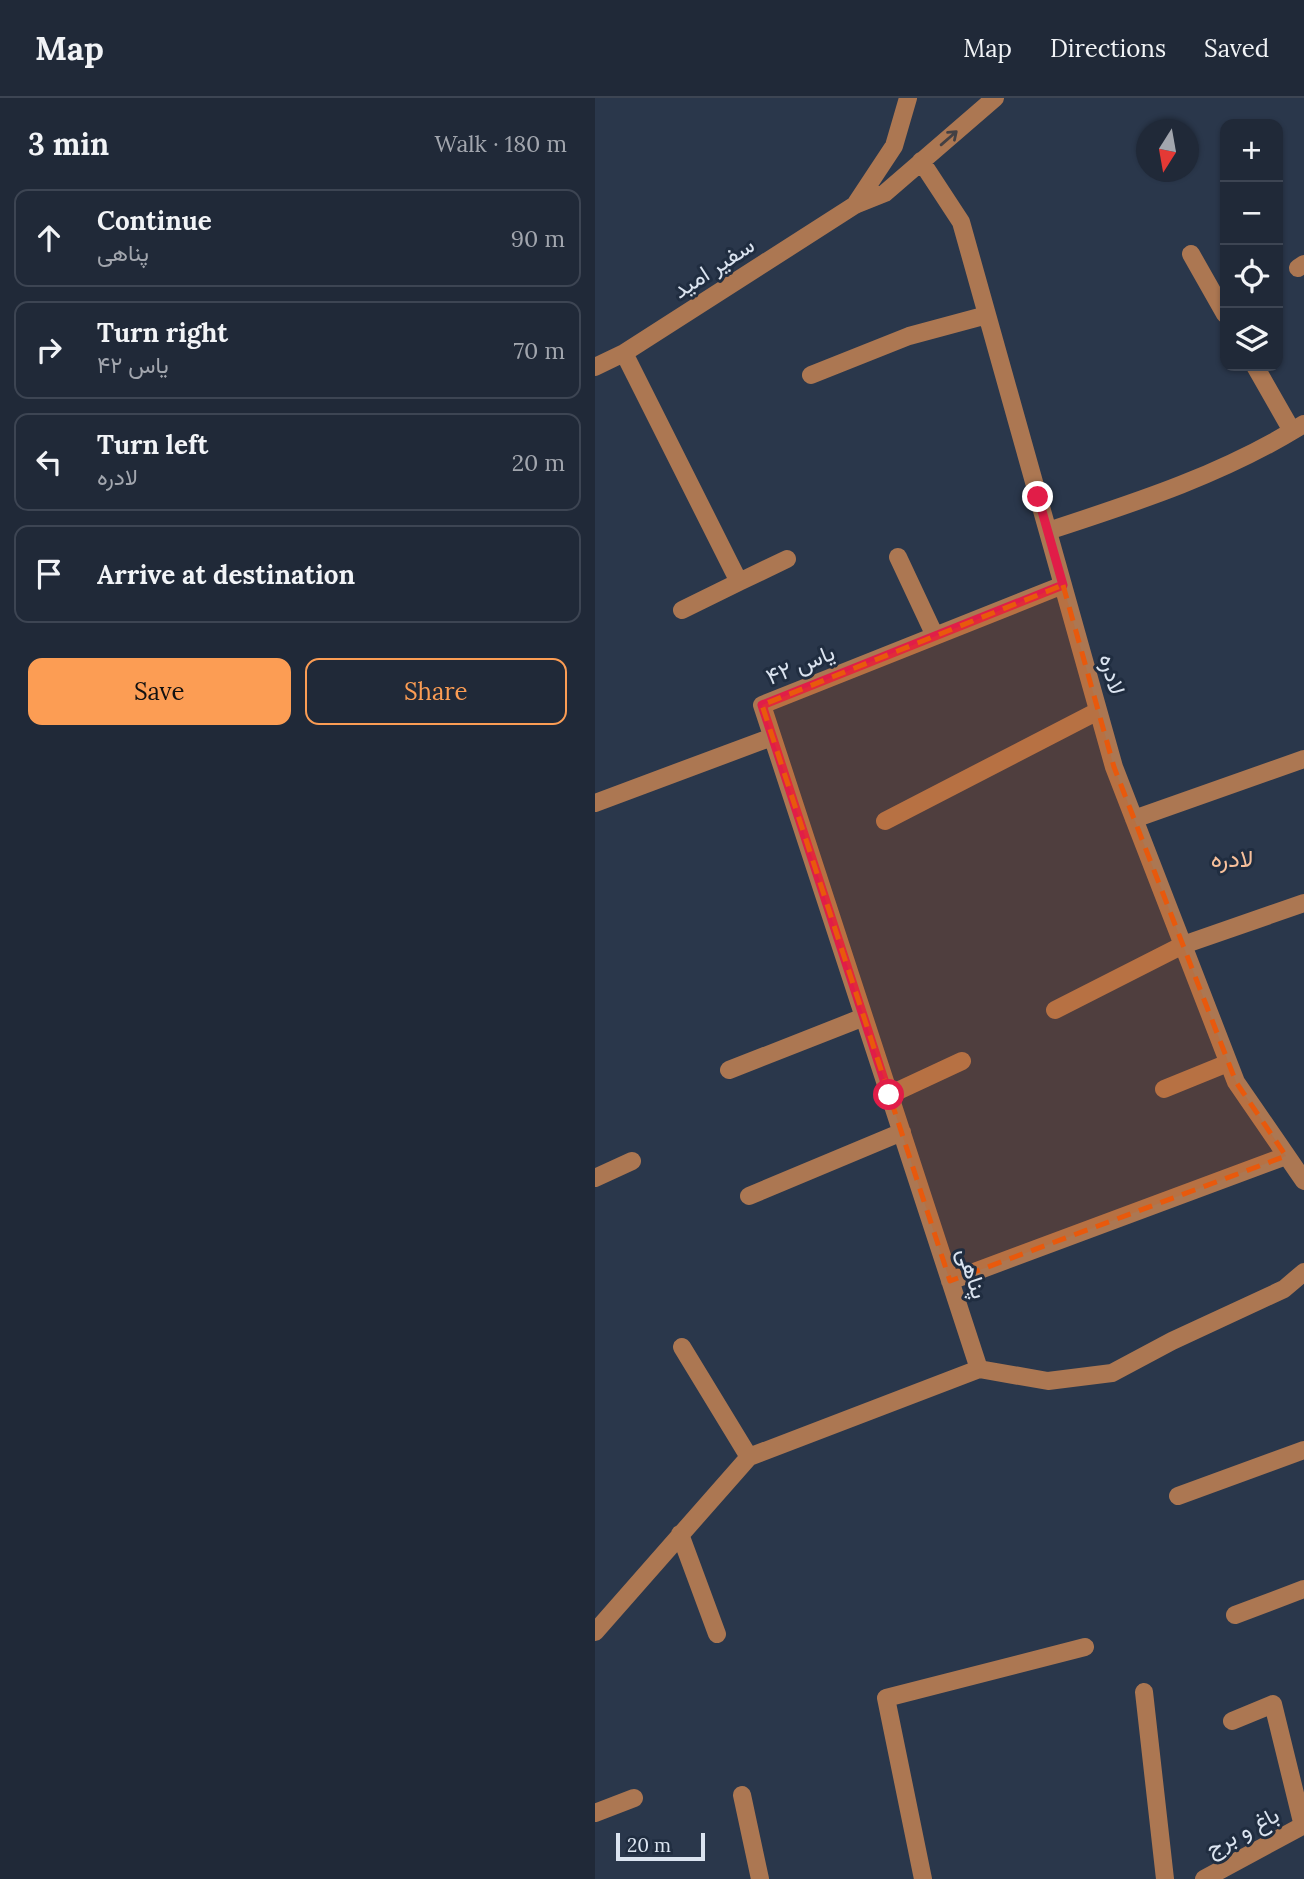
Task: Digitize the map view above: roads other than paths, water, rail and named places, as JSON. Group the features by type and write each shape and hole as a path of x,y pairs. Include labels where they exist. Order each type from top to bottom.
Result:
{"street":[{"path":"855,205 894,146 908,98"},
{"path":"855,205 885,193 995,98"},
{"name":"لادره","path":"921,162 961,222 1114,767 1235,1082 1304,1181"},
{"name":"سفیر امید","path":"595,367 624,353 855,205"},
{"path":"1191,254 1222,308"},
{"path":"811,374 909,336 987,315"},
{"path":"624,353 739,582"},
{"path":"1048,531 1162,494 1263,449 1298,428 1258,371"},
{"path":"898,557 936,636"},
{"path":"682,610 787,559"},
{"name":"یاس ۴۲","path":"772,737 762,705 1063,585"},
{"path":"885,821 1098,711"},
{"path":"595,803 772,737"},
{"name":"پناهی","path":"772,737 979,1369"},
{"path":"1134,820 1304,759"},
{"path":"1055,1010 1182,945 1304,903"},
{"path":"729,1070 864,1017"},
{"path":"889,1095 962,1061"},
{"path":"1164,1089 1228,1063"},
{"path":"749,1196 902,1132"},
{"path":"950,1281 1286,1156"},
{"path":"595,1178 632,1161"},
{"path":"595,1632 749,1457 979,1369 1048,1381 1112,1373 1172,1341 1284,1289 1304,1272"},
{"path":"682,1347 749,1457"},
{"path":"1178,1496 1304,1450"},
{"path":"680,1534 717,1634"},
{"path":"1235,1615 1304,1589"},
{"path":"923,1879 887,1698 1085,1647"},
{"path":"1144,1692 1164,1879"},
{"path":"1232,1721 1273,1704 1304,1825"},
{"path":"742,1795 760,1879"},
{"path":"595,1813 634,1798"},
{"name":"باغ و برج","path":"1204,1879 1304,1825"}],"district":[{"name":"لادره","path":"1232,858"}]}
